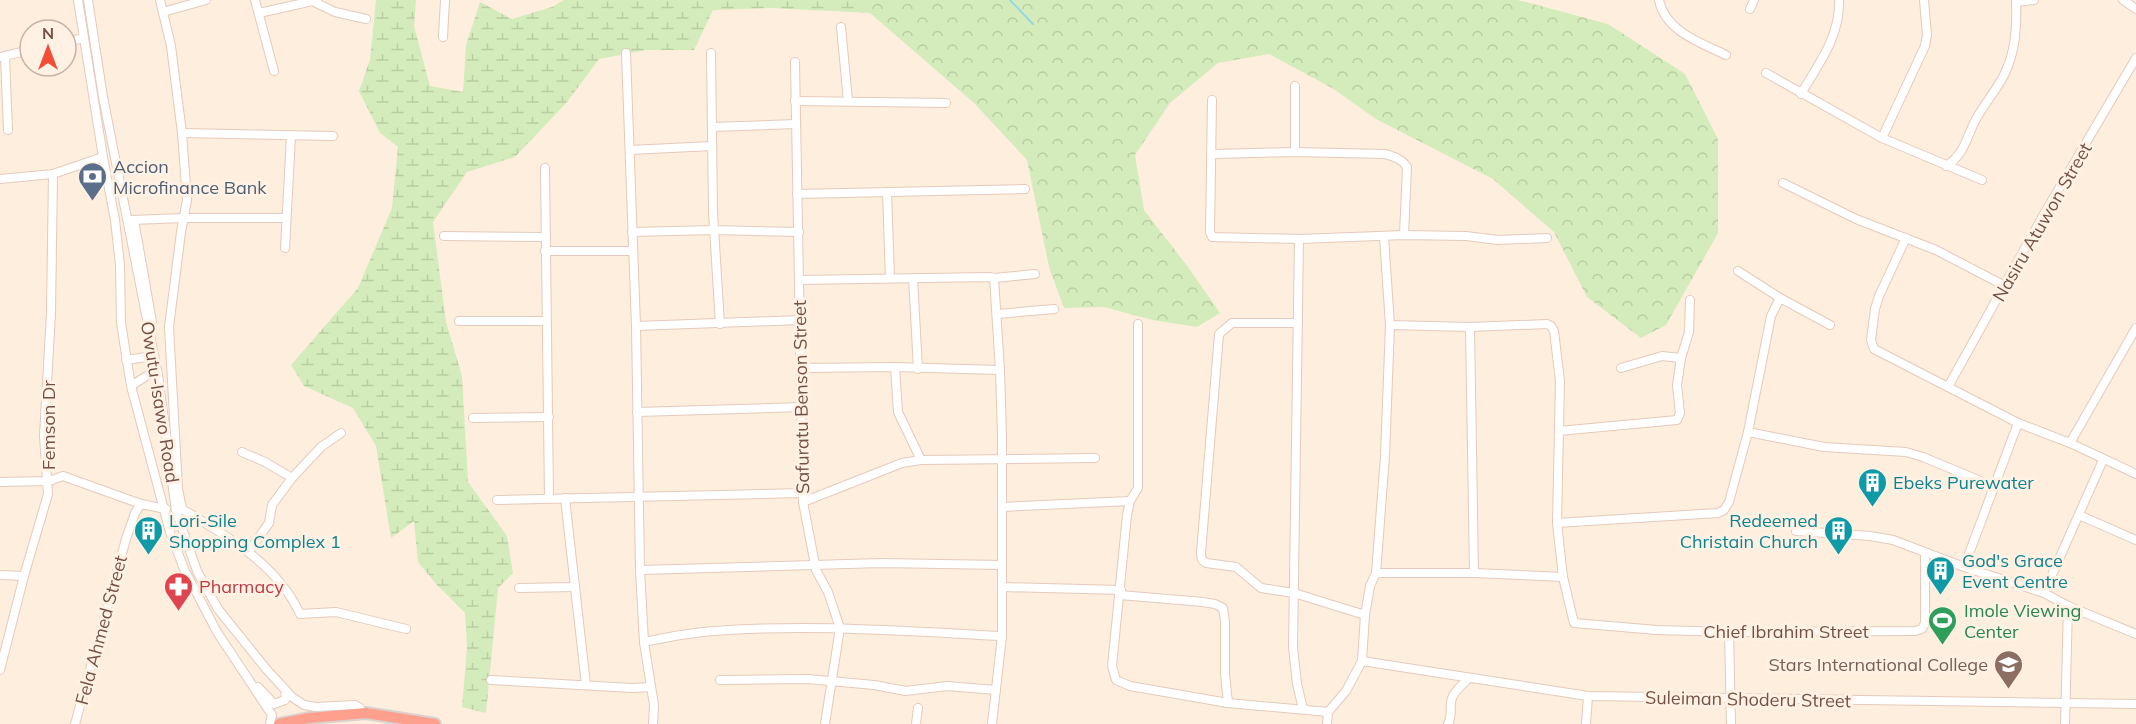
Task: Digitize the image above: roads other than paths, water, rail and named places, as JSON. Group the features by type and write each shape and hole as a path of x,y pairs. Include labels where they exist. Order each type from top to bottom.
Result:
{"highway":[{"path":"279,724 361,714 435,724"}],"street":[{"name":"Owutu-Isawo Road","path":"78,0 115,219 120,265 121,322 131,386 174,543 184,569 217,632 272,715 270,724"},
{"name":"Owutu-Isawo Road","path":"88,0 103,97 130,220 158,375 179,510 197,571 218,609 292,698 304,705 316,707 355,705 360,708 361,714"},
{"path":"160,0 171,46 182,134 187,200 169,316 179,510 228,536 249,551 278,581 300,614 336,612 406,629"},
{"path":"163,12 206,0"},
{"path":"255,0 274,71"},
{"path":"443,37 445,0"},
{"path":"1659,0 1665,16 1675,27 1726,55"},
{"path":"1750,9 1754,0"},
{"path":"1801,94 1834,35 1838,24 1839,0"},
{"path":"1882,138 1925,46 1927,35 1924,0"},
{"path":"1946,166 1958,157 1975,122 2007,67 2015,39 2016,1 2034,0"},
{"path":"2123,0 2136,9"},
{"path":"259,13 316,1 335,12 366,19"},
{"path":"841,27 848,100"},
{"path":"78,39 84,38"},
{"path":"8,130 3,56 18,53"},
{"path":"711,53 714,230 720,324"},
{"path":"626,54 636,326 640,570 644,642 654,705 653,724"},
{"name":"Nasiru Atuwon Street","path":"1948,387 2043,214 2136,58"},
{"name":"Safuratu Benson Street","path":"795,62 803,502 814,564 828,592 840,628 825,724"},
{"path":"1766,73 1882,138 1982,180"},
{"path":"1295,86 1295,152"},
{"path":"1212,100 1210,232 1212,237 1299,239 1466,236 1498,240 1547,238"},
{"path":"795,101 946,103"},
{"path":"712,127 796,124"},
{"path":"182,134 333,136"},
{"path":"285,248 291,136"},
{"path":"630,150 712,146"},
{"path":"1212,154 1295,152 1385,154 1396,157 1407,167 1404,236"},
{"path":"0,179 54,174 103,157"},
{"path":"545,168 549,498"},
{"name":"Femson Dr","path":"1,666 24,576 47,503 49,481 44,436 51,313 54,174"},
{"path":"1783,183 1856,219 1936,250 2005,286"},
{"path":"797,195 1025,189"},
{"path":"887,192 890,278"},
{"path":"173,397 164,392 130,220 286,218"},
{"path":"632,232 714,230 799,232"},
{"path":"444,236 545,237"},
{"path":"1328,724 1328,712 1346,691 1362,661 1365,615 1370,586 1376,573 1386,456 1390,325 1384,237"},
{"path":"1906,237 1879,296 1872,330 1874,349 2018,423 2070,443 2136,474"},
{"path":"1299,239 1293,646 1297,684 1303,709"},
{"path":"545,251 632,251"},
{"path":"1738,271 1780,298 1830,325"},
{"path":"799,280 990,277 993,279 1035,274"},
{"path":"913,278 918,369"},
{"path":"992,724 1002,636 1000,370 993,279"},
{"path":"1557,524 1718,513 1724,510 1729,502 1748,432 1771,316 1780,298"},
{"path":"1559,431 1677,420 1680,413 1677,385 1681,358 1689,332 1690,300"},
{"path":"997,314 1054,309"},
{"path":"636,326 801,320"},
{"path":"459,321 546,321"},
{"path":"1298,322 1232,323 1219,334 1202,560 1206,563 1236,567 1261,588 1294,593 1365,615"},
{"path":"1138,324 1138,488 1130,501 1127,515 1112,666 1116,680 1130,686 1228,703 1328,712"},
{"path":"1376,573 1474,573 1563,577 1557,524 1560,381 1551,326 1547,324 1470,327 1390,325"},
{"path":"1470,327 1474,573"},
{"path":"2070,443 2136,328"},
{"path":"126,360 154,356"},
{"path":"1621,368 1662,356 1681,358"},
{"path":"895,367 898,412 921,460"},
{"path":"801,369 895,367 1000,370"},
{"path":"131,386 147,375 158,375"},
{"path":"637,412 801,408"},
{"path":"473,418 549,417"},
{"path":"1964,567 2018,423"},
{"path":"1748,432 1824,447 1915,454 1995,487"},
{"path":"249,551 268,523 272,505 292,478 321,447 341,433"},
{"path":"242,452 292,478"},
{"path":"803,502 902,463 921,460 1095,458"},
{"path":"2044,593 2103,460"},
{"path":"0,482 49,481 63,476 141,504 166,509"},
{"path":"497,500 803,493"},
{"path":"565,498 586,685"},
{"path":"1002,507 1130,501"},
{"name":"Fela Ahmed Street","path":"75,724 126,539 135,513 141,504"},
{"path":"2079,515 2136,540"},
{"path":"1796,531 1882,537 2044,593 2068,606 2136,634"},
{"name":"Chief Ibrahim Street","path":"1563,577 1574,623 1646,629 1729,632 1906,632 1922,629 1925,623 1925,553"},
{"path":"640,570 881,563 1002,565"},
{"path":"0,575 24,576"},
{"path":"519,588 575,587"},
{"path":"1002,587 1121,593 1203,602 1223,608 1228,703"},
{"path":"2065,724 2068,606"},
{"path":"644,642 703,632 840,628 1002,636"},
{"path":"1729,632 1731,724"},
{"path":"234,658 272,703 278,704 285,700 286,691"},
{"name":"Suleiman Shoderu Street","path":"1362,661 1588,696 2136,705"},
{"path":"1448,724 1452,699 1469,678"},
{"path":"491,680 632,688 651,687"},
{"path":"720,680 832,680 906,692 947,686 996,690"},
{"path":"1586,724 1588,696"},
{"path":"916,724 918,708"}],"waterway":[{"path":"1010,0 1033,24"}],"place":[{"name":"Accion Microfinance Bank","path":"92,202"},
{"name":"Ebeks Purewater","path":"1872,508"},
{"name":"Lori-Sile Shopping Complex 1","path":"148,556"},
{"name":"Redeemed Christain Church","path":"1839,556"},
{"name":"God's Grace Event Centre","path":"1941,596"},
{"name":"Pharmacy","path":"178,612"},
{"name":"Imole Viewing Center","path":"1943,646"},
{"name":"Stars International College","path":"2009,690"}]}
